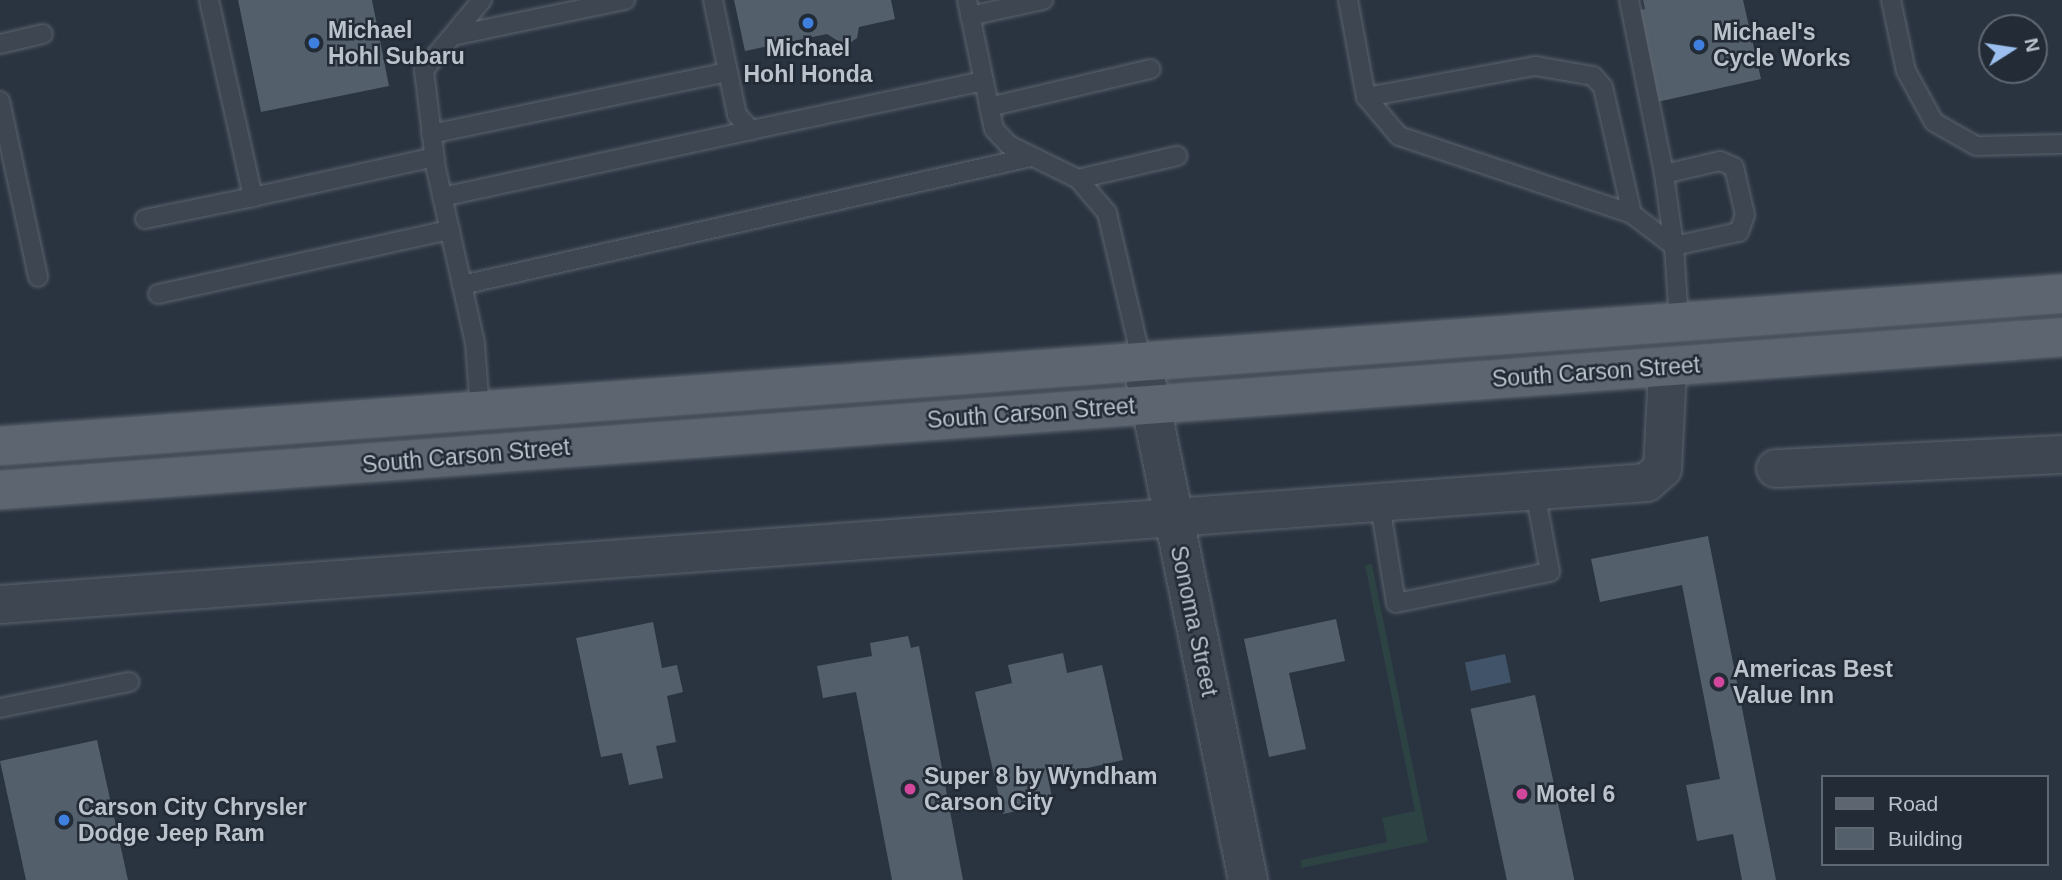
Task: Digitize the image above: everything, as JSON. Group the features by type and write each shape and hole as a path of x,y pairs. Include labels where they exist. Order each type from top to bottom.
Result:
{"main road":[{"name":"South Carson Street","path":"0,446 2062,294"},
{"path":"1667,368 1679,322"},
{"name":"South Carson Street","path":"0,490 2062,337"}],"street":[{"name":"Sonoma Street","path":"1142,362 1171,519 1248,880"},
{"path":"0,604 1380,505 1646,482 1661,468 1667,368"},
{"path":"1775,468 2062,454"}],"lane":[{"path":"209,0 253,197"},
{"path":"480,410 462,285 435,157 424,70 457,35 482,0"},
{"path":"457,35 625,0"},
{"path":"713,0 741,125 751,130"},
{"path":"1043,0 968,8 994,129 1031,157 1078,179 1107,213 1117,237 1142,362"},
{"path":"1348,0 1366,97 1399,136 1632,214 1674,246 1739,232 1745,215 1728,161 1664,174"},
{"path":"1629,0 1664,174 1674,246 1679,322"},
{"path":"1891,0 1906,71 1934,122 1976,146 2062,144"},
{"path":"0,44 43,34"},
{"path":"1366,97 1535,66 1593,76 1603,87 1632,214"},
{"path":"989,107 1151,69"},
{"path":"432,134 728,72"},
{"path":"442,197 984,81"},
{"path":"0,102 38,277"},
{"path":"1078,179 1177,156"},
{"path":"145,219 435,157"},
{"path":"462,285 1031,157"},
{"path":"158,294 450,230"},
{"path":"1380,505 1396,603 1550,572 1535,492"},
{"path":"0,708 129,682"}],"green space":[{"path":"1372,564 1428,842 1301,868 1301,860 1387,842 1382,818 1415,811 1365,565"}],"water":[{"path":"1505,654 1511,682 1471,691 1465,663"}],"building":[{"name":"Michael Hohl Subaru","path":"238,0 372,0 389,86 261,112"},
{"name":"Michael Hohl Honda","path":"734,0 891,0 895,19 859,27 857,38 846,46 827,34 745,51"},
{"name":"Michael's Cycle Works","path":"1643,0 1743,0 1761,79 1657,102 1636,11 1645,9"},
{"name":"Americas Best Value Inn","path":"1708,536 1776,880 1742,880 1733,834 1697,841 1686,785 1720,779 1682,585 1600,602 1591,559"},
{"path":"1336,619 1345,661 1289,673 1306,749 1269,757 1244,639"},
{"path":"653,622 662,668 677,665 683,692 667,696 676,742 656,746 663,778 629,785 622,753 601,757 576,638"},
{"name":"Super 8 by Wyndham Carson City","path":"908,636 911,648 919,646 963,880 892,880 856,692 823,698 817,666 872,656 870,643"},
{"path":"1063,653 1067,673 1102,665 1123,760 1048,777 1053,803 1003,814 975,692 1012,683 1008,665"},
{"name":"Motel 6","path":"1535,695 1574,880 1507,880 1470,709"},
{"name":"Carson City Chrysler Dodge Jeep Ram","path":"97,740 128,880 26,880 0,761"}],"place":[{"name":"Michael Hohl Honda","path":"808,23"},
{"name":"Michael Hohl Subaru","path":"314,43"},
{"name":"Michael's Cycle Works","path":"1699,45"},
{"name":"Americas Best Value Inn","path":"1719,682"},
{"name":"Super 8 by Wyndham Carson City","path":"910,789"},
{"name":"Motel 6","path":"1522,794"},
{"name":"Carson City Chrysler Dodge Jeep Ram","path":"64,820"}]}
